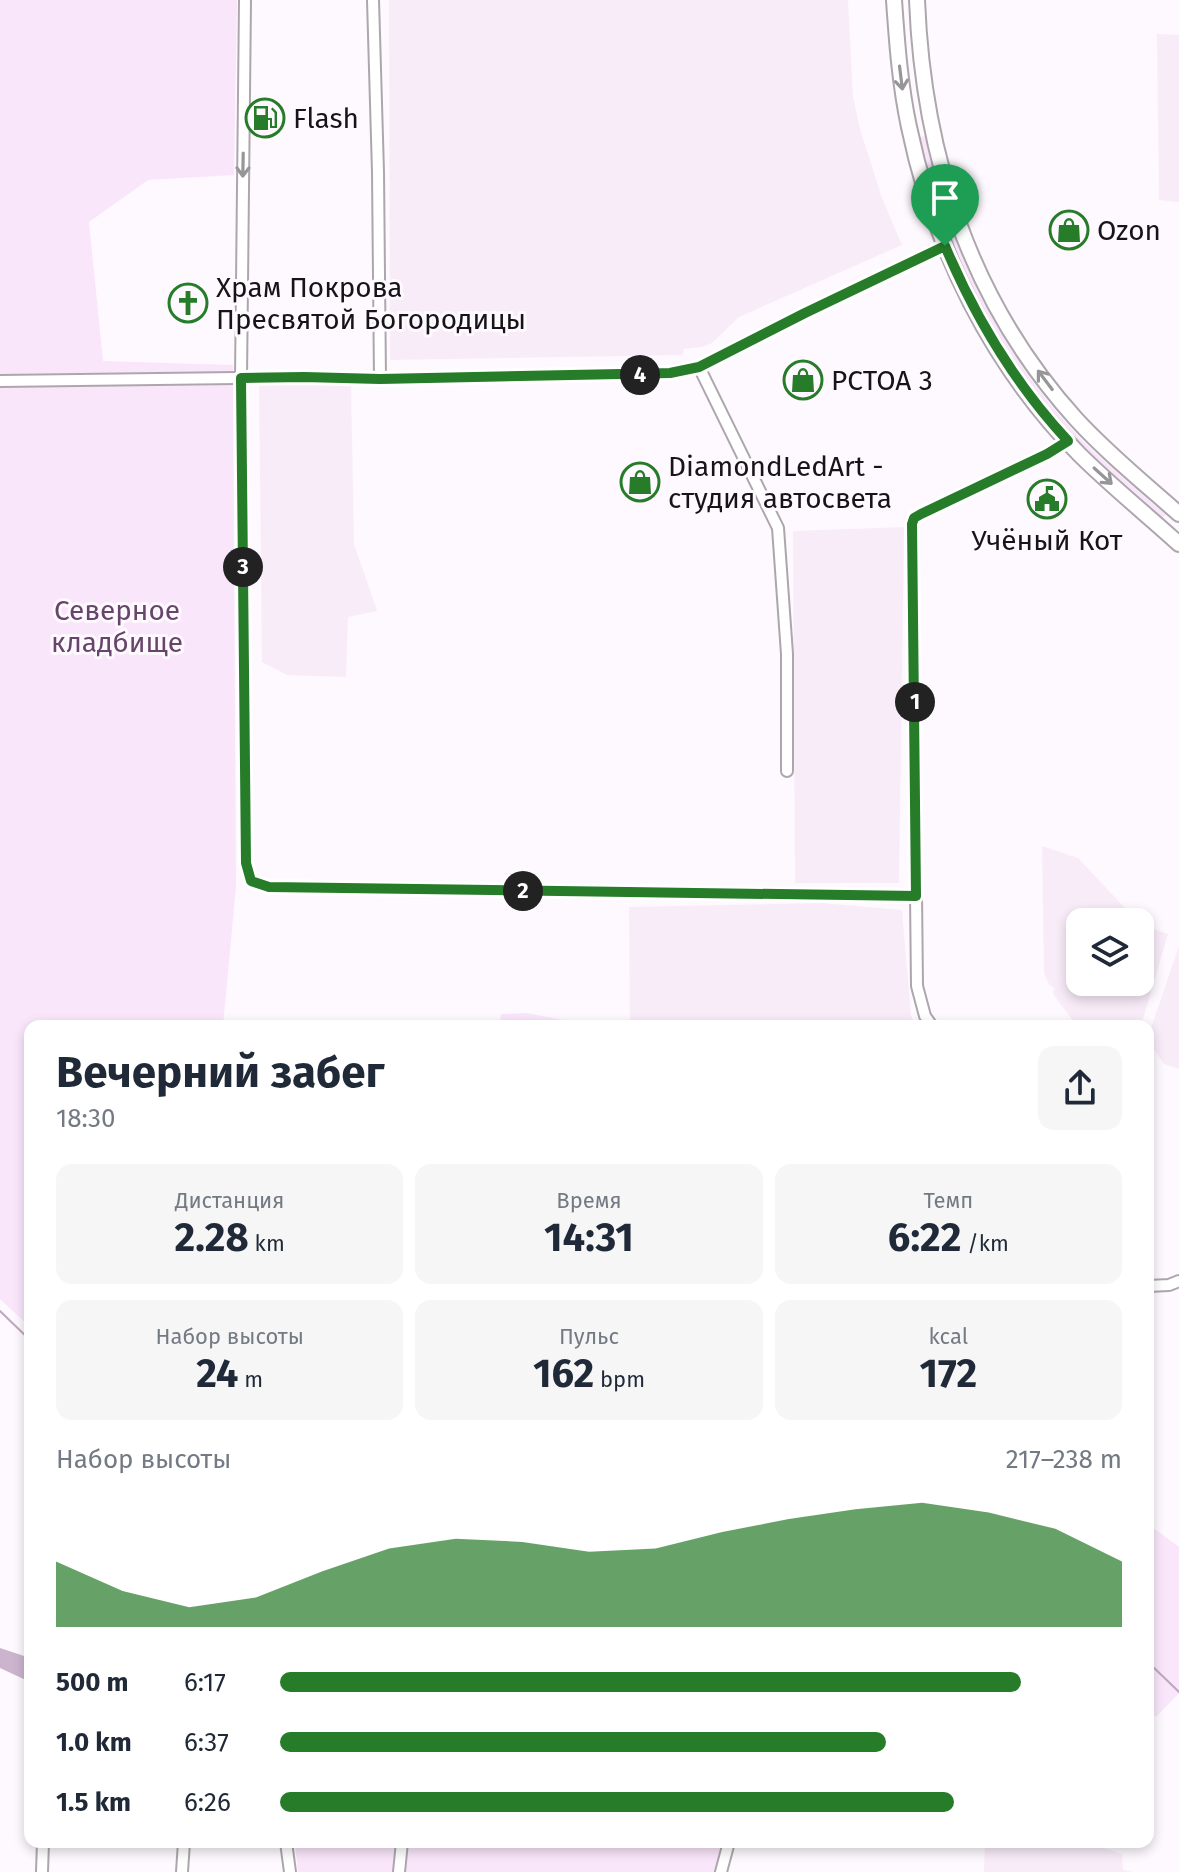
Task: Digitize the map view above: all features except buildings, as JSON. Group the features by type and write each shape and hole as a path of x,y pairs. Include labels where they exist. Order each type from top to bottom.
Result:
{"main road":[{"path":"894,0 900,69 910,131 927,196 964,290 1000,352 1042,411 1080,455 1179,544"},
{"path":"917,0 921,68 931,128 943,178 961,231 983,281 1039,374 1076,419 1178,513 1173,522 1160,526"},
{"path":"910,131 931,128"}],"street":[{"path":"245,0 241,378 246,863 251,881 269,887 916,896"},
{"path":"373,0 380,379"},
{"path":"0,381 380,379 670,373 699,367 945,246"},
{"path":"699,367 778,528 787,654 787,771"},
{"path":"928,1020 917,986 912,524 914,518 921,514 1068,441"},
{"path":"1154,1286 1179,1281"},
{"path":"42,1872 43,1848"},
{"path":"182,1872 184,1848"},
{"path":"287,1848 290,1872"},
{"path":"399,1872 401,1848"},
{"path":"721,1872 727,1848"}],"shaded area":[{"path":"389,0 848,0 853,97 860,129 882,198 902,245 739,317 712,343 684,349 682,355 390,360"},
{"path":"1157,34 1179,35 1179,202 1159,200"},
{"path":"259,383 351,383 354,544 377,611 348,617 346,677 287,675 262,662"},
{"path":"904,527 899,883 795,883 793,531"},
{"path":"1042,846 1078,858 1125,908 1066,908 1066,996 1150,996 1143,1020 1072,1020 1044,973"},
{"path":"822,903 902,910 913,1020 630,1020 629,907"},
{"path":"1154,930 1168,934 1154,982"},
{"path":"1179,946 1179,1069 1164,1064 1154,1050 1154,1020"},
{"path":"0,1648 24,1656 24,1679 0,1668"},
{"path":"985,1848 1103,1848 1122,1854 1123,1870 1132,1872 984,1872"}],"green space":[{"name":"Северное кладбище","path":"0,0 237,0 234,175 148,180 89,222 103,361 233,365 236,887 224,1020 24,1020 24,1321 0,1299"},
{"path":"925,136 936,179 966,263 1006,342 1058,414 1097,455 1166,515 1162,518 1084,449 1054,416 1002,343 961,264 945,222 920,137"},
{"path":"526,1013 563,1020 500,1020 501,1014"},
{"path":"1154,1528 1179,1547 1179,1693 1154,1716"},
{"path":"296,1848 733,1848 727,1872 298,1872"}],"waterway":[{"path":"0,1311 24,1334"},
{"path":"1154,1668 1179,1692"}],"place":[{"name":"Flash","path":"265,118"},
{"name":"Ozon","path":"1069,230"},
{"name":"Храм Покрова Пресвятой Богородицы","path":"188,303"},
{"name":"РСТОА 3","path":"803,380"},
{"name":"DiamondLedArt - студия автосвета","path":"640,482"},
{"name":"Учёный Кот","path":"1047,499"}],"route":[{"path":"945,246 964,290 992,340 1019,381 1068,441 914,518 916,896 269,887 251,881 246,863 241,378 380,379 670,373 699,367 945,246"}]}
